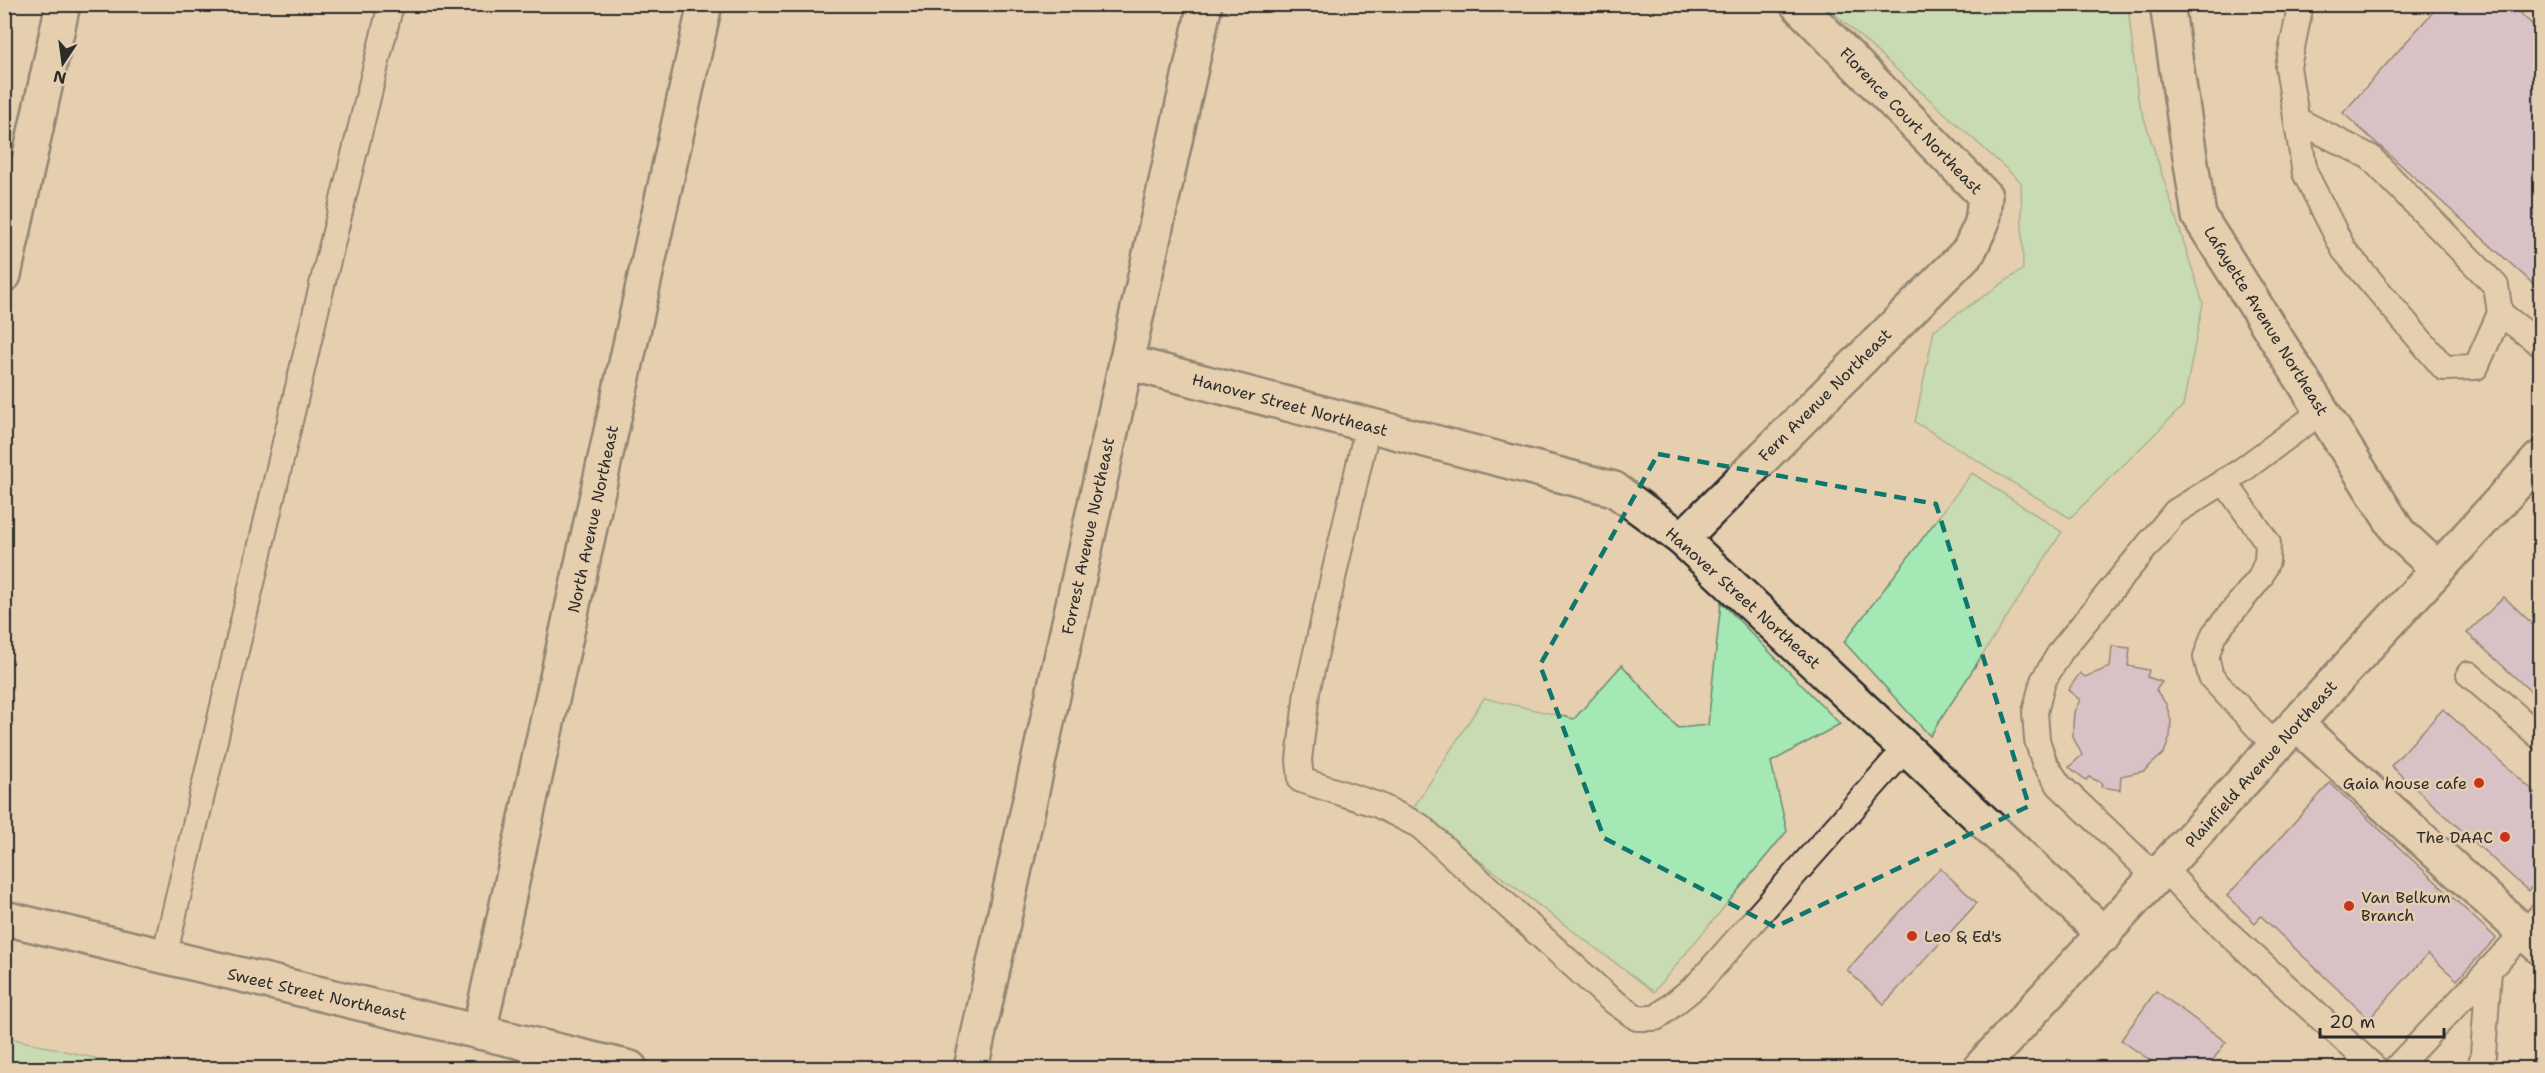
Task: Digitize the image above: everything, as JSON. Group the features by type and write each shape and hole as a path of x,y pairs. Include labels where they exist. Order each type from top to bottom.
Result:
{"street":[{"path":"4,275 63,4"},
{"name":"North Avenue Northeast","path":"479,1032 705,4"},
{"name":"Forrest Avenue Northeast","path":"971,1068 1205,4"},
{"name":"Florence Court Northeast","path":"1797,4 1985,196 1982,223 1969,251"},
{"name":"Lafayette Avenue Northeast","path":"2167,4 2199,216 2399,533 2438,568"},
{"name":"Fern Avenue Northeast","path":"1682,539 1969,251"},
{"name":"Hanover Street Northeast","path":"1126,362 1614,489 1682,539 2105,935"},
{"name":"Plainfield Avenue Northeast","path":"1980,1068 2105,935 2438,568 2541,458"},
{"path":"2286,736 2535,932"},
{"name":"Sweet Street Northeast","path":"4,918 630,1068"}],"lane":[{"path":"164,957 323,281 392,4"},
{"path":"2297,120 2370,157 2496,286 2500,313 2476,367 2444,368 2344,249 2305,173 2288,67 2301,4"},
{"path":"2500,313 2541,344"},
{"path":"2322,411 2224,481 2175,512 2061,651 2043,681 2035,712 2037,740 2044,762 2059,785 2202,909 2375,1068"},
{"path":"1368,425 1307,692 1299,760 1302,780 1378,804 1420,825 1609,998 1637,1018 1656,1018 1697,985 1906,748"},
{"path":"2224,481 2268,543 2267,561 2260,578 2214,634 2206,657 2211,678 2286,736"},
{"path":"2469,674 2541,736"},
{"path":"2396,1068 2489,970 2535,932"},
{"path":"2480,1068 2489,970"}],"highlighted area":[{"path":"1658,454 1936,504 2029,806 1775,927 1604,838 1540,665"}],"green space":[{"path":"1836,5 2128,5 2138,99 2203,303 2183,406 2070,518 1915,422 1934,330 2023,269 2021,182 1835,14"},
{"path":"1972,473 2062,532 1930,736 1844,642"},
{"path":"1721,602 1840,724 1771,762 1787,831 1654,992 1412,810 1484,698 1574,719 1622,665 1678,728 1708,725"},
{"path":"5,1037 137,1068 5,1068"}],"building":[{"path":"2440,4 2511,4 2540,32 2540,290 2343,113"},
{"path":"2504,597 2540,631 2540,700 2467,633"},
{"path":"2112,646 2130,648 2128,666 2149,670 2147,677 2162,682 2156,690 2166,704 2171,720 2170,737 2164,753 2144,771 2121,776 2120,790 2101,787 2102,783 2089,777 2086,780 2069,767 2082,755 2073,737 2074,712 2080,700 2068,690 2080,673 2085,677 2110,667"},
{"name":"The DAAC","path":"2443,709 2540,797 2540,878 2528,891 2391,766"},
{"name":"Van Belkum Branch","path":"2330,783 2496,938 2457,980 2428,954 2369,1019 2261,916 2255,923 2227,896"},
{"name":"Leo & Ed's","path":"1940,868 1977,903 1884,1004 1847,970"},
{"path":"2156,991 2226,1042 2207,1068 2161,1068 2121,1040"},
{"path":"189,1062 217,1068 187,1068"}],"place":[{"name":"Gaia house cafe","path":"2479,783"},
{"name":"The DAAC","path":"2505,837"},
{"name":"Van Belkum Branch","path":"2349,906"},
{"name":"Leo & Ed's","path":"1912,936"}]}
